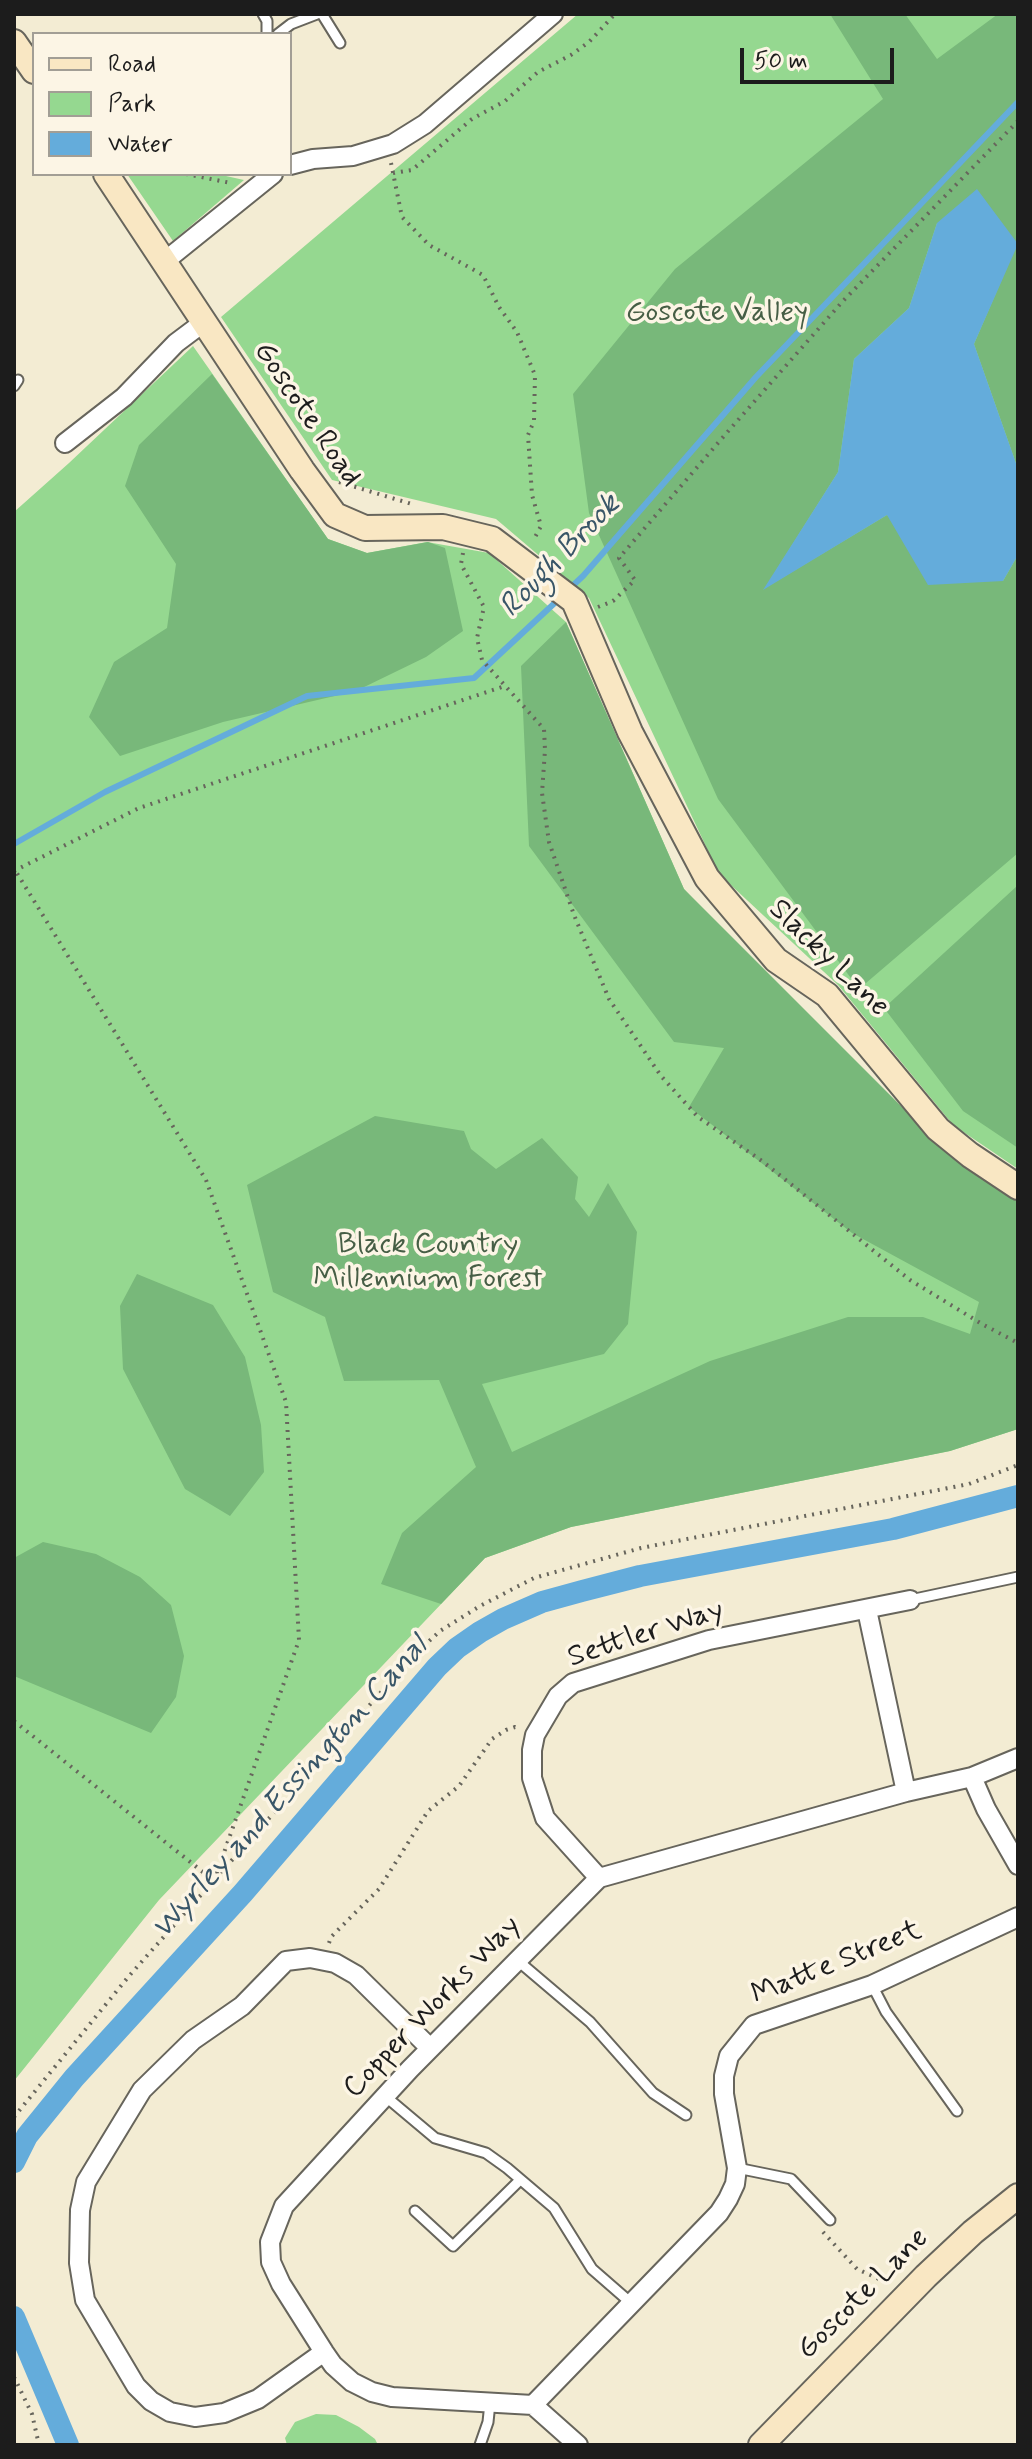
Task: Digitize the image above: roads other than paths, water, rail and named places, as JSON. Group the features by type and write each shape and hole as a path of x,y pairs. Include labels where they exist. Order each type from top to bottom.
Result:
{"street":[{"path":"292,164 313,159 353,156 393,144 425,124 549,15"},
{"path":"16,49 32,69"},
{"name":"Goscote Road","path":"107,176 335,515 365,528 443,527 492,539 546,577"},
{"path":"165,261 270,176"},
{"path":"65,443 124,397 176,343 204,322"},
{"name":"Slacky Lane","path":"546,577 574,601 630,732 707,878 776,960 827,995 938,1129 1018,1187"},
{"name":"Settler Way","path":"599,1878 545,1818 532,1778 535,1735 552,1704 573,1683 709,1640 910,1600"},
{"path":"867,1610 906,1792"},
{"name":"Copper Works Way","path":"533,2405 392,2397 352,2382 324,2352 281,2284 271,2262 270,2242 284,2206 430,2048 599,1878 906,1792 972,1777 1018,1758"},
{"path":"972,1777 986,1809 1018,1865"},
{"name":"Matte Street","path":"737,2168 724,2094 729,2056 754,2025 872,1985 1018,1917"},
{"path":"324,2352 258,2399 224,2413 195,2417 170,2412 151,2401 136,2386 85,2300 79,2263 80,2210 86,2182 142,2090 193,2040 242,2006 286,1961 310,1958 335,1963 356,1975 430,2048"},
{"path":"578,2445 533,2405 719,2213 735,2184 737,2168"},
{"name":"Goscote Lane","path":"761,2445 926,2276 1018,2196"}],"lane":[{"path":"281,32 291,24 320,14 340,43"},
{"path":"910,1600 1018,1577"},
{"path":"517,1960 590,2022 653,2093 686,2115"},
{"path":"872,1985 886,2012 957,2111"},
{"path":"385,2096 435,2138 486,2153 554,2208 592,2269 631,2303"},
{"path":"737,2168 791,2179 830,2220"},
{"path":"415,2211 453,2246 520,2180"},
{"path":"480,2445 488,2422 490,2403"}],"water":[{"path":"977,189 1018,244 974,344 1018,469 1018,555 1003,581 928,585 887,515 763,590 838,472 854,359 909,308 937,223"}],"waterway":[{"name":"Rough Brook","path":"567,591 756,377 1018,102"},
{"name":"Rough Brook","path":"14,844 105,792 307,696 474,678 559,599"},
{"name":"Wyrley and Essington Canal","path":"14,2162 27,2136 74,2078 243,1893 437,1667 480,1632 542,1602 640,1576 893,1529 1018,1496"},
{"name":"Wyrley and Essington Canal","path":"14,2317 68,2445"}],"park label":[{"name":"Goscote Valley","path":"717,314"},
{"name":"Black Country Millennium Forest","path":"428,1263"}]}
